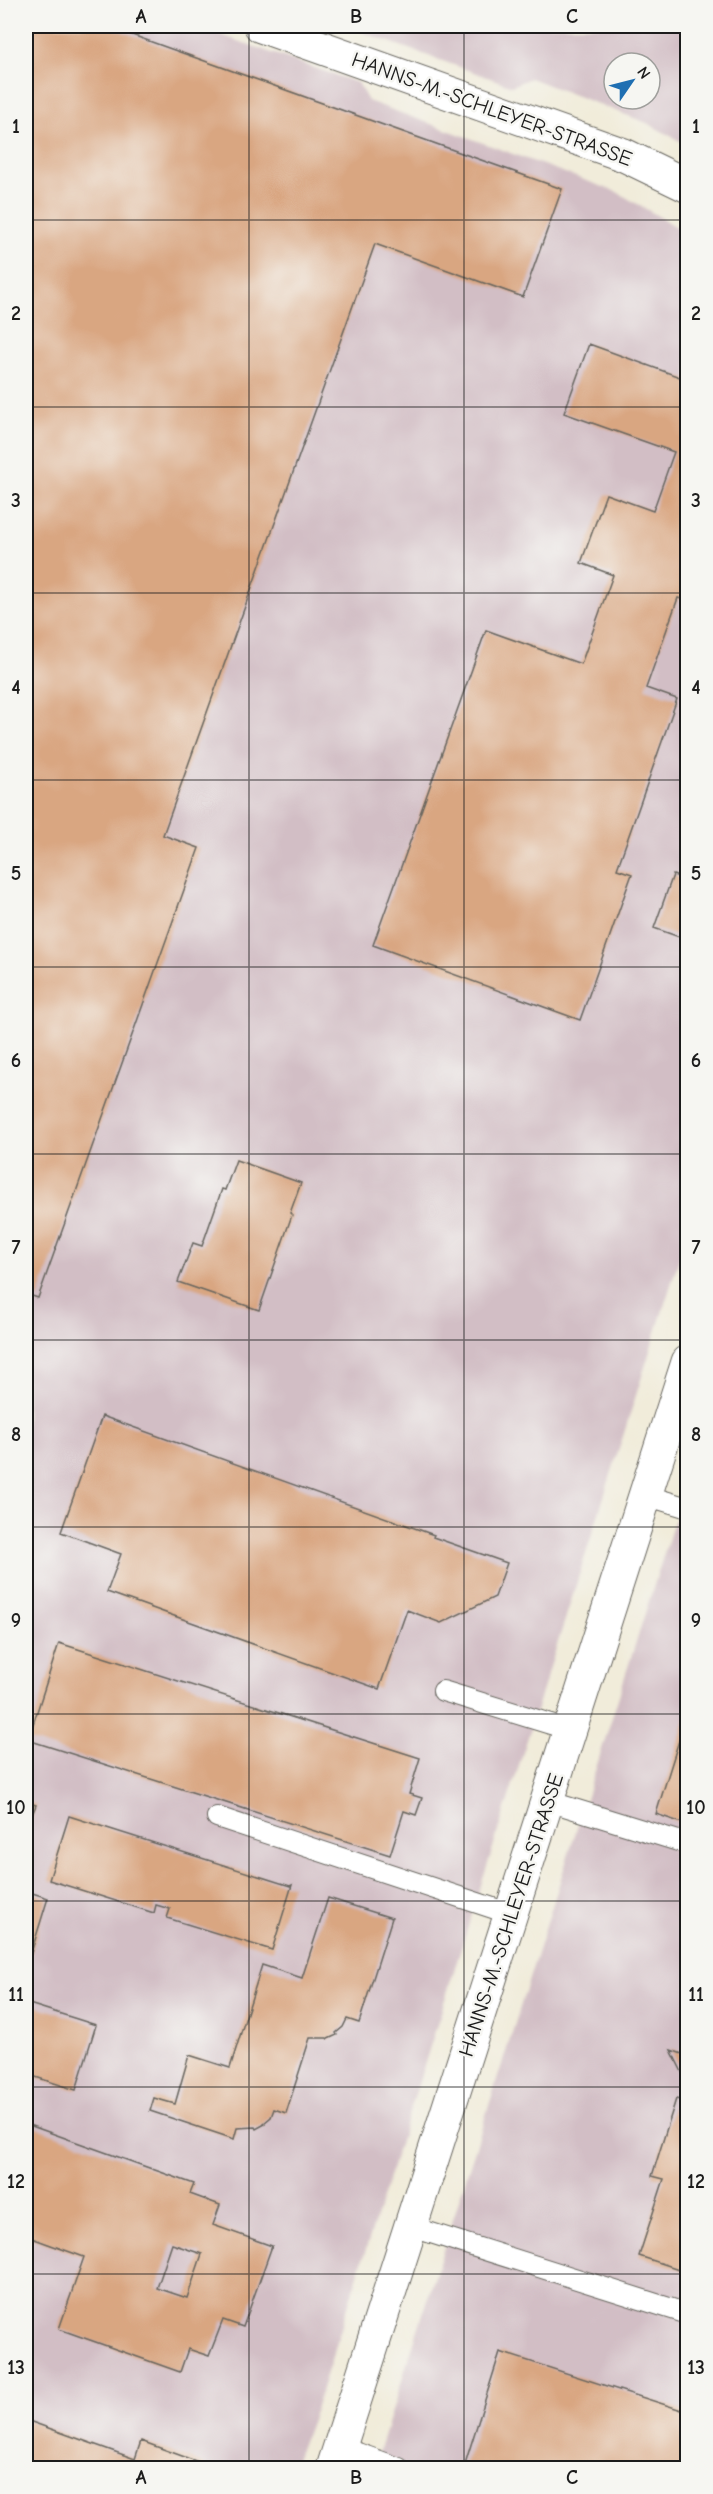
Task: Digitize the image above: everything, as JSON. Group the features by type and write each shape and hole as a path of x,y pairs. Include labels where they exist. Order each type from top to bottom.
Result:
{"street":[{"name":"HANNS-M.-SCHLEYER-STRASSE","path":"261,26 624,155 687,186"},
{"name":"HANNS-M.-SCHLEYER-STRASSE","path":"337,2458 687,1362"}],"lane":[{"path":"645,1495 687,1508"},
{"path":"443,1691 570,1730"},
{"path":"548,1801 687,1844"},
{"path":"218,1817 511,1914"},
{"path":"412,2227 687,2314"},
{"path":"337,2458 399,2469"}],"shaded area":[{"path":"26,26 195,26 358,83 368,101 617,192 687,233 687,1234 318,2401 293,2468 26,2468"},
{"path":"345,26 687,26 687,145 647,123 616,111 662,111 662,51 602,51 602,106 530,78 512,86"},
{"path":"687,1481 687,2468 374,2468"}],"building":[{"path":"26,26 107,26 562,189 523,297 375,244 163,835 199,848 38,1298 26,1294"},
{"path":"589,344 688,380 688,601 678,598 646,688 677,699 617,869 632,874 580,1020 373,945 486,630 581,664 613,575 581,563 606,494 653,511 674,452 564,413"},
{"path":"673,875 688,880 688,931 685,939 654,928"},
{"path":"236,1160 301,1183 259,1310 178,1282 193,1243 202,1246 222,1189 225,1190"},
{"path":"102,1416 507,1563 495,1597 441,1623 407,1610 379,1689 107,1592 121,1554 61,1532"},
{"path":"59,1643 420,1758 409,1794 422,1798 416,1815 404,1811 390,1855 28,1740"},
{"path":"688,1715 688,1825 656,1814"},
{"path":"26,1802 36,1805 26,1830"},
{"path":"69,1816 292,1885 272,1950 167,1918 170,1909 156,1905 154,1913 49,1880"},
{"path":"26,1891 48,1898 26,1969"},
{"path":"328,1898 392,1918 359,2023 347,2019 336,2033 337,2035 328,2039 310,2038 286,2113 274,2109 265,2124 256,2129 255,2127 237,2128 234,2139 150,2111 154,2098 175,2104 189,2055 230,2068 262,1965 302,1978"},
{"path":"26,2003 96,2025 76,2090 26,2074"},
{"path":"671,2050 688,2056 688,2084"},
{"path":"676,2099 688,2102 688,2272 639,2256 664,2179 652,2176"},
{"path":"26,2124 194,2184 190,2194 220,2205 213,2225 272,2246 243,2327 223,2320 209,2356 188,2349 180,2372 59,2329 84,2257 26,2236","holes":["172,2244 202,2254 187,2298 157,2288"]},
{"path":"500,2352 688,2412 688,2462 685,2468 464,2467"},
{"path":"26,2420 135,2459 141,2441 204,2464 203,2468 26,2468"}]}
